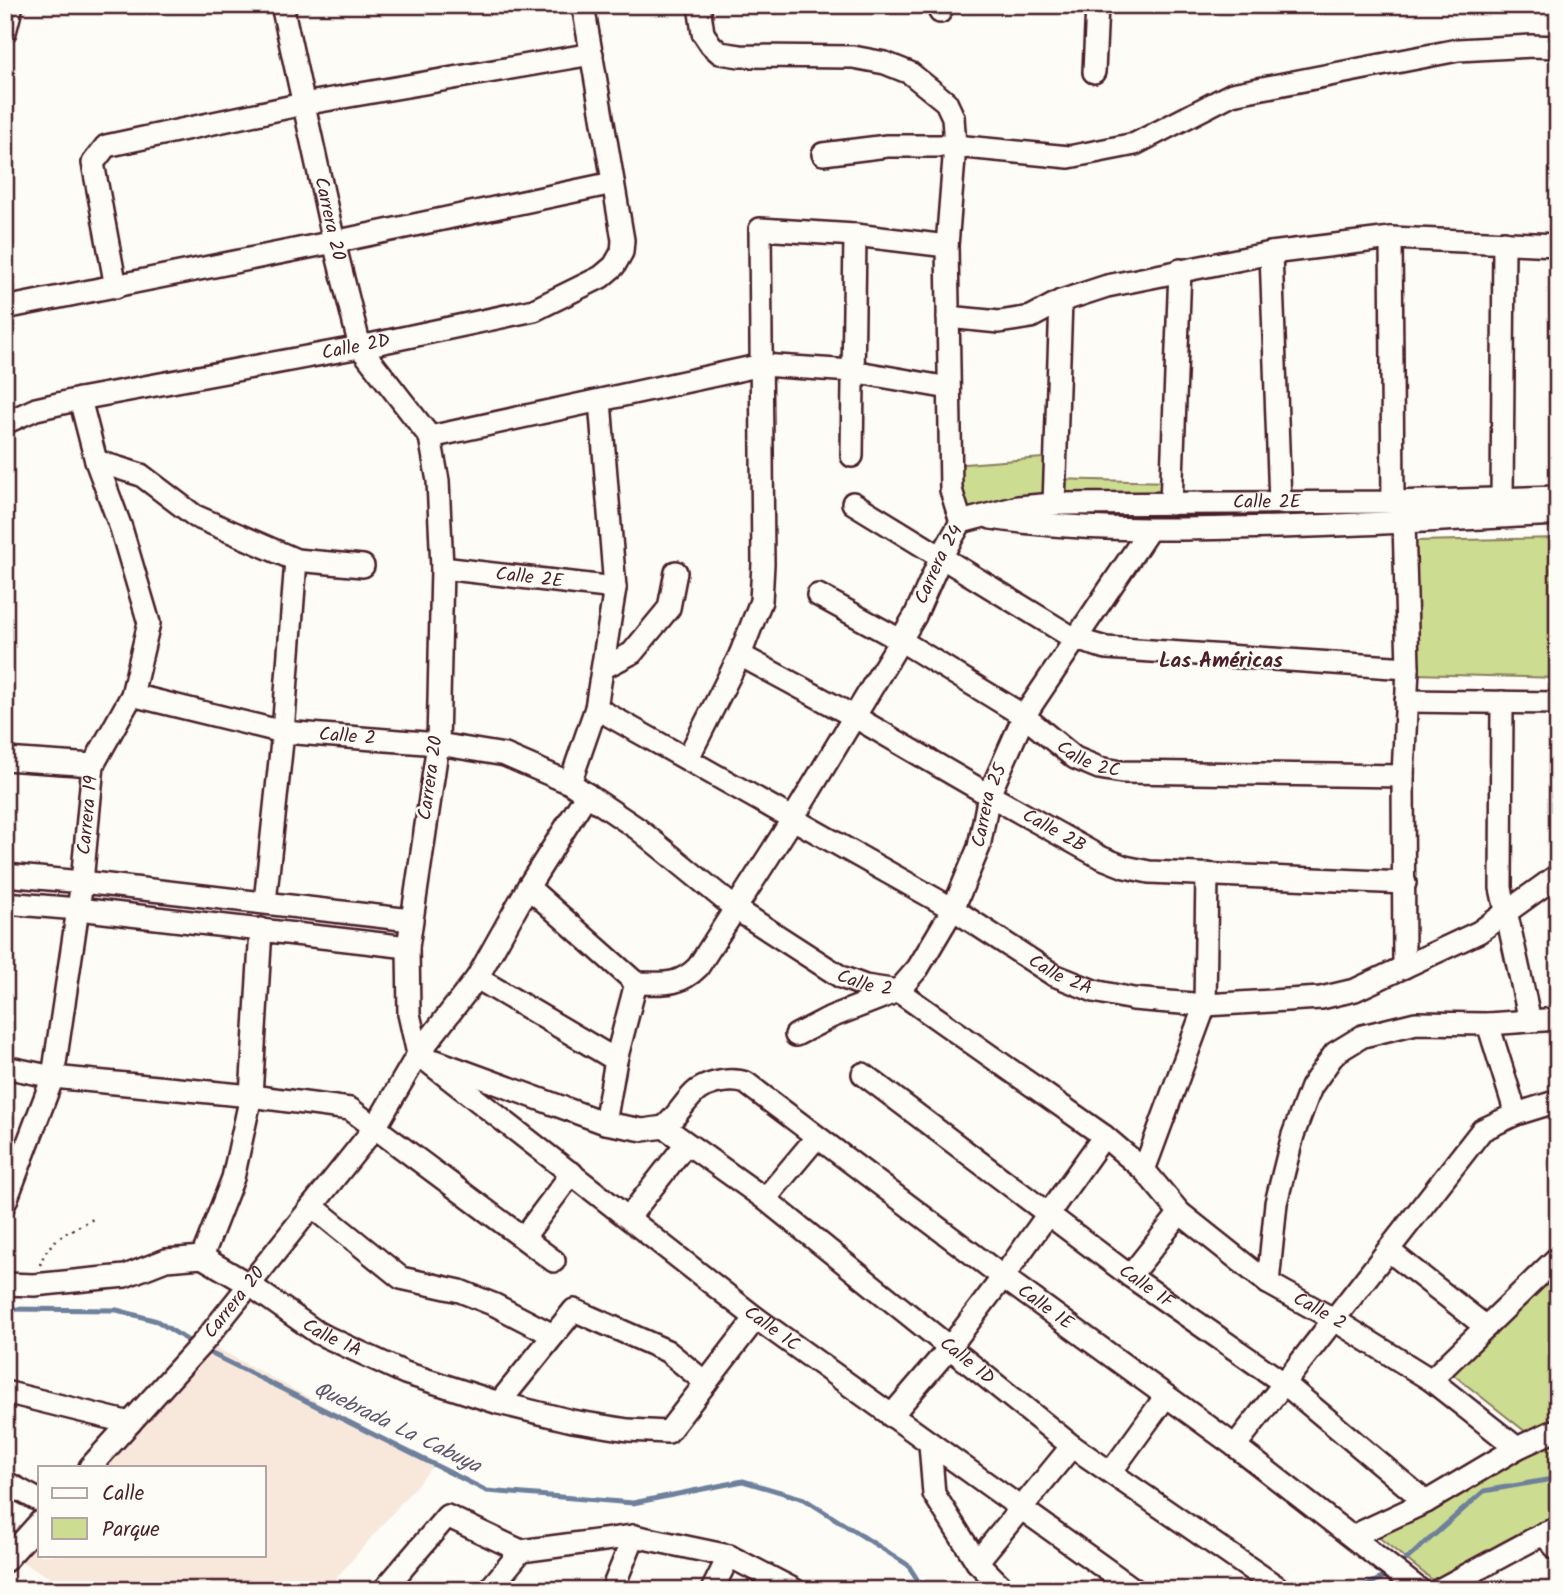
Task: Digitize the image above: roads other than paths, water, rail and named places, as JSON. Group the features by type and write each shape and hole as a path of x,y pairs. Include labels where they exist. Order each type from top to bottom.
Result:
{"street":[{"path":"5,32 12,5"},
{"name":"Carrera 20","path":"91,1466 206,1339 250,1285 376,1126 418,1054 409,1014 408,947 438,744 442,568 438,481 430,437 360,347 282,5"},
{"name":"Calle 2D","path":"5,423 36,409 80,399 360,347 534,310 601,276 614,266 622,252 623,240 583,5"},
{"name":"Carrera 24","path":"636,983 673,983 686,979 698,967 792,820 915,616 941,556 970,519 951,490 947,246 955,146 953,117 946,102 937,92 910,73 884,63 853,57 720,53 702,33 699,5"},
{"path":"1094,72 1097,5"},
{"path":"824,154 887,146 955,146 1069,158 1135,144 1232,94 1458,50 1558,47"},
{"path":"116,287 93,163 106,146 303,104 592,54"},
{"path":"5,308 613,183"},
{"path":"688,758 740,655 761,601 760,229 855,235 947,246"},
{"path":"852,456 855,235"},
{"path":"1391,238 1393,502"},
{"path":"948,317 999,322 1031,317 1061,301 1107,286 1271,253 1391,238 1558,244"},
{"path":"1503,500 1504,242"},
{"path":"1271,253 1280,503"},
{"path":"1171,504 1180,270"},
{"path":"1054,505 1061,301"},
{"path":"430,437 762,365 852,371 949,388"},
{"name":"Carrera 19","path":"8,1189 53,1077 82,882 93,765 132,695 149,623 121,528 96,461 80,399"},
{"path":"600,401 615,588 596,708 579,789 477,978 418,1054 605,1124 643,1130 664,1128"},
{"path":"96,461 141,475 195,516 296,560 363,566"},
{"name":"Calle 2E","path":"970,519 1018,507 1054,505 1393,502 1558,497"},
{"path":"853,503 1075,639 1106,648 1408,668"},
{"name":"Calle 2E","path":"970,519 1078,528 1149,530 1281,528 1558,514"},
{"path":"1404,967 1403,776 1408,668 1405,522"},
{"name":"Carrera 25","path":"796,1035 831,1017 898,990 918,968 953,909 979,847 989,795 1024,716 1149,530"},
{"path":"264,902 283,732 296,560"},
{"name":"Calle 2E","path":"442,568 615,588"},
{"path":"603,668 632,653 669,608 676,572"},
{"name":"Calle 2C","path":"818,595 900,640 1024,716 1075,758 1099,768 1122,772 1403,776"},
{"name":"Calle 2B","path":"740,655 855,717 1100,857 1125,867 1149,872 1405,883"},
{"name":"Calle 2","path":"132,695 283,732 438,744 505,755 579,789 638,829 736,909 841,977 865,986 898,990 1104,1136 1144,1170 1180,1213 1268,1283 1431,1380 1517,1448"},
{"path":"1406,701 1558,703"},
{"path":"1502,702 1501,888 1530,1021"},
{"name":"Calle 2A","path":"596,708 953,909 1054,975 1084,987 1133,999 1205,1005 1321,998 1354,990 1479,932 1558,876"},
{"path":"5,759 93,765"},
{"path":"1144,1170 1205,1005 1207,874"},
{"path":"5,875 411,920"},
{"path":"528,887 636,983 616,1060 605,1124"},
{"path":"5,903 408,947"},
{"path":"5,1284 34,1285 125,1276 166,1260 202,1256 233,1178 251,1096 261,929"},
{"path":"477,978 616,1060"},
{"path":"1268,1283 1276,1203 1293,1135 1311,1087 1335,1053 1363,1036 1416,1023 1488,1024 1558,1019"},
{"path":"1488,1024 1516,1114"},
{"name":"Calle 1C","path":"418,1054 756,1318 1135,1590"},
{"path":"5,1067 53,1077 251,1096 350,1109 554,1261"},
{"name":"Calle 1F","path":"863,1074 1130,1276 1285,1384 1426,1502"},
{"name":"Calle 1E","path":"664,1128 698,1090 728,1080 746,1083 1003,1278 1235,1446 1353,1536 1411,1585"},
{"path":"1235,1446 1482,1130 1516,1114 1558,1101"},
{"name":"Calle 1D","path":"664,1128 765,1199 1072,1446 1277,1587"},
{"path":"891,1416 950,1347 1003,1278 1104,1136"},
{"path":"765,1199 816,1138"},
{"path":"629,1217 686,1144"},
{"path":"524,1237 572,1173"},
{"path":"312,1206 401,1278 460,1291 495,1305 554,1335"},
{"path":"1130,1276 1180,1213"},
{"path":"1388,1250 1486,1326"},
{"name":"Calle 1A","path":"202,1256 250,1285 318,1333 405,1373 499,1404 572,1421 628,1430 668,1432 706,1384"},
{"path":"1431,1380 1558,1257"},
{"path":"499,1404 574,1310 667,1351 706,1384 756,1318"},
{"path":"5,1392 130,1423"},
{"path":"1111,1472 1166,1396"},
{"path":"1353,1536 1426,1502 1517,1448 1558,1429"},
{"path":"930,1444 934,1494 977,1562 1005,1590"},
{"path":"977,1562 1072,1446"},
{"path":"8,1489 38,1500"},
{"path":"384,1590 447,1516 521,1551 634,1536 729,1556 795,1590"},
{"path":"5,1561 38,1524"},
{"path":"1439,1590 1550,1531 1558,1550"},
{"path":"612,1590 634,1536"},
{"path":"489,1590 521,1551"},
{"path":"712,1590 729,1556"}],"waterway":[{"name":"Quebrada La Cabuya","path":"5,1309 117,1310 157,1321 195,1345"},
{"name":"Quebrada La Cabuya","path":"204,1350 487,1491 633,1503 743,1481 804,1499 908,1565 924,1590"},
{"name":"Quebrada La Cabuya","path":"1398,1567 1484,1491 1558,1478"},
{"name":"Quebrada La Cabuya","path":"1358,1590 1391,1573"}],"district":[{"name":"Las Américas","path":"1221,661"}]}
